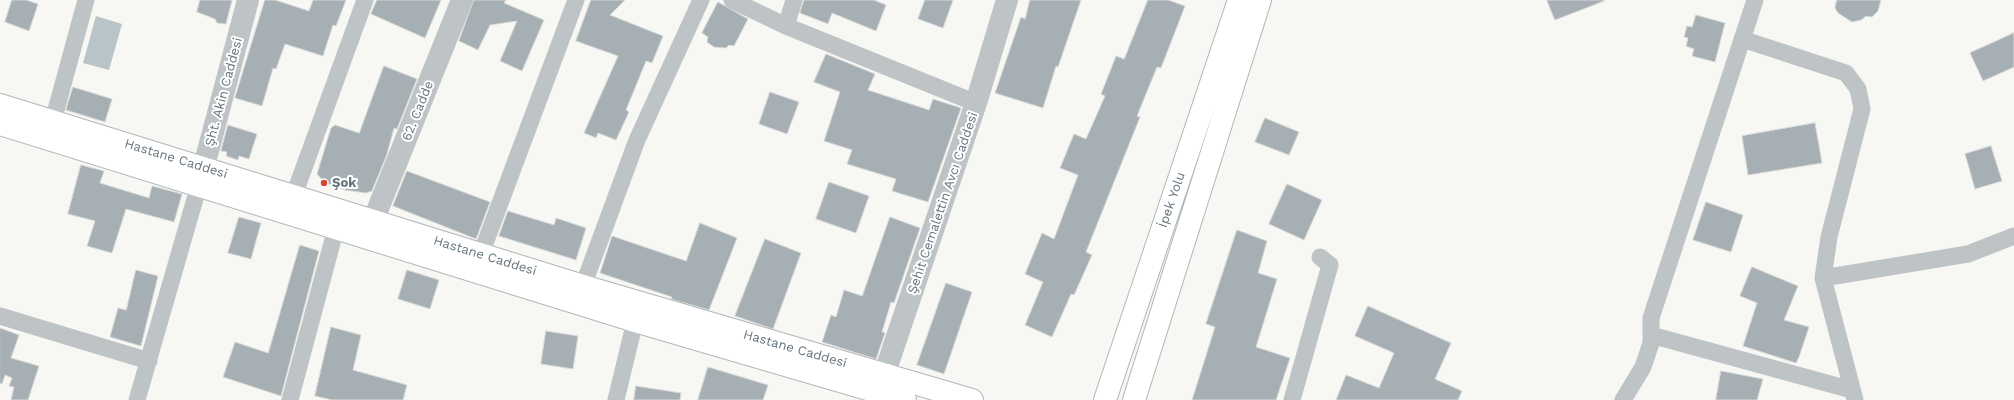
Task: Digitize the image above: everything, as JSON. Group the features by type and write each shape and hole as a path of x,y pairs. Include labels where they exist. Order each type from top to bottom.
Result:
{"main road":[{"name":"İpek Yolu","path":"1105,400 1239,0"},
{"path":"1134,400 1260,0"},
{"name":"Hastane Caddesi","path":"0,105 53,121 336,228 635,321 873,388 972,400"},
{"name":"Hastane Caddesi","path":"0,124 201,177 294,195 373,222 583,286 905,400"}],"street":[{"path":"53,121 86,0"},
{"name":"Şht. Akin Caddesi","path":"201,177 248,0"},
{"path":"294,195 364,0"},
{"name":"62. Cadde","path":"373,222 462,0"},
{"path":"481,254 576,0"},
{"path":"583,286 637,140 701,0"},
{"path":"732,0 786,26 976,103"},
{"path":"786,26 794,0"},
{"name":"Şehit Cemalettin Avcı Caddesi","path":"873,388 976,103 1007,0"},
{"path":"1623,400 1643,368 1651,343 1651,318 1755,0"},
{"path":"1742,39 1846,74 1858,89 1862,110 1828,237 1823,278 1853,395"},
{"path":"137,400 201,177"},
{"path":"290,400 336,228"},
{"path":"1823,278 1968,254 2014,236"},
{"path":"1292,400 1330,265 1320,257"},
{"path":"0,316 149,361"},
{"path":"616,400 635,321"},
{"path":"1651,335 1853,395"}],"shaded area":[{"path":"96,16 122,24 109,70 83,63"}],"building":[{"path":"12,0 26,0 38,4 29,31 5,22"},
{"path":"200,0 232,0 226,24 217,23 215,19 197,12"},
{"path":"265,0 275,0 309,11 313,0 346,0 336,26 333,25 323,56 285,44 276,69 273,68 262,106 235,98"},
{"path":"377,0 441,0 425,38 371,14"},
{"path":"474,0 506,0 504,3 544,20 522,71 500,61 517,21 490,25 478,50 459,41"},
{"path":"591,0 625,0 610,15 663,36 652,63 646,61 626,110 629,112 616,140 598,133 596,138 584,133 618,56 576,41"},
{"path":"804,0 874,0 886,5 876,31 832,13 828,24 800,13"},
{"path":"925,0 953,0 943,28 918,19"},
{"path":"1030,0 1081,0 1058,67 1056,66 1043,108 995,93 1021,17 1025,19"},
{"path":"1148,0 1168,0 1185,6 1161,68 1157,67 1137,116 1140,117 1086,252 1092,255 1074,295 1071,294 1052,337 1025,325 1043,282 1025,274 1042,233 1054,239 1078,175 1060,168 1074,134 1086,139 1105,96 1101,94 1116,56 1124,59"},
{"path":"1547,0 1604,0 1604,1 1555,20"},
{"path":"1837,0 1881,0 1878,11 1872,17 1866,16 1861,20 1852,22 1838,13 1835,8"},
{"path":"718,2 748,19 734,46 729,45 726,48 714,47 707,42 708,37 702,33"},
{"path":"1696,15 1725,23 1715,62 1692,56 1694,49 1686,46 1688,38 1684,37 1687,26 1692,27"},
{"path":"2014,33 2014,67 1983,81 1970,53"},
{"path":"826,54 875,74 868,90 929,110 933,99 961,108 928,202 892,191 896,179 847,164 852,150 824,141 840,92 814,82"},
{"path":"384,66 417,79 397,129 394,128 387,154 372,191 366,193 345,190 325,183 317,174 331,128 335,125 359,133"},
{"path":"73,87 112,99 105,122 66,110"},
{"path":"770,92 799,102 787,134 759,124"},
{"path":"1265,118 1299,132 1289,155 1255,142"},
{"path":"1815,123 1822,163 1748,175 1742,136"},
{"path":"228,125 257,134 249,159 239,156 238,160 226,156 227,152 221,151"},
{"path":"1991,146 2002,181 1975,189 1965,154"},
{"path":"81,165 104,171 100,183 149,198 152,186 182,194 174,222 126,209 112,253 87,246 95,221 68,214"},
{"path":"407,171 490,202 476,239 393,206"},
{"path":"829,182 869,196 856,233 816,219"},
{"path":"1287,184 1322,200 1304,240 1269,224"},
{"path":"1706,202 1743,215 1731,252 1693,240"},
{"path":"508,211 554,225 556,218 586,228 576,260 499,236"},
{"path":"239,217 261,223 251,259 228,253"},
{"path":"890,217 920,228 894,303 891,302 882,332 885,333 876,359 822,342 831,315 836,317 844,290 862,296"},
{"path":"700,223 737,238 709,310 671,299 672,297 600,273 612,236 686,261"},
{"path":"1237,230 1267,241 1258,273 1277,279 1256,347 1290,358 1276,400 1192,400 1215,327 1206,324"},
{"path":"765,239 801,253 773,329 735,316"},
{"path":"300,245 319,251 281,396 223,377 235,342 268,353"},
{"path":"1752,267 1798,286 1784,320 1809,327 1796,363 1743,346 1757,303 1740,296"},
{"path":"136,270 158,276 141,346 110,337 118,308 126,310"},
{"path":"407,270 439,280 430,309 398,299"},
{"path":"946,283 972,292 944,374 917,365"},
{"path":"1368,306 1451,343 1435,379 1462,391 1458,400 1336,400 1346,375 1379,388 1394,353 1355,336"},
{"path":"331,327 361,335 353,370 407,385 403,400 332,400 315,396"},
{"path":"0,328 19,335 11,358 39,366 28,400 11,400 14,387 9,386 12,378 5,375 2,384 0,383"},
{"path":"546,331 578,336 573,369 541,364"},
{"path":"708,367 768,385 763,400 698,400"},
{"path":"1721,371 1763,379 1757,400 1716,400"},
{"path":"636,386 681,393 680,400 634,400"}],"place":[{"name":"Şok","path":"324,183"}]}
